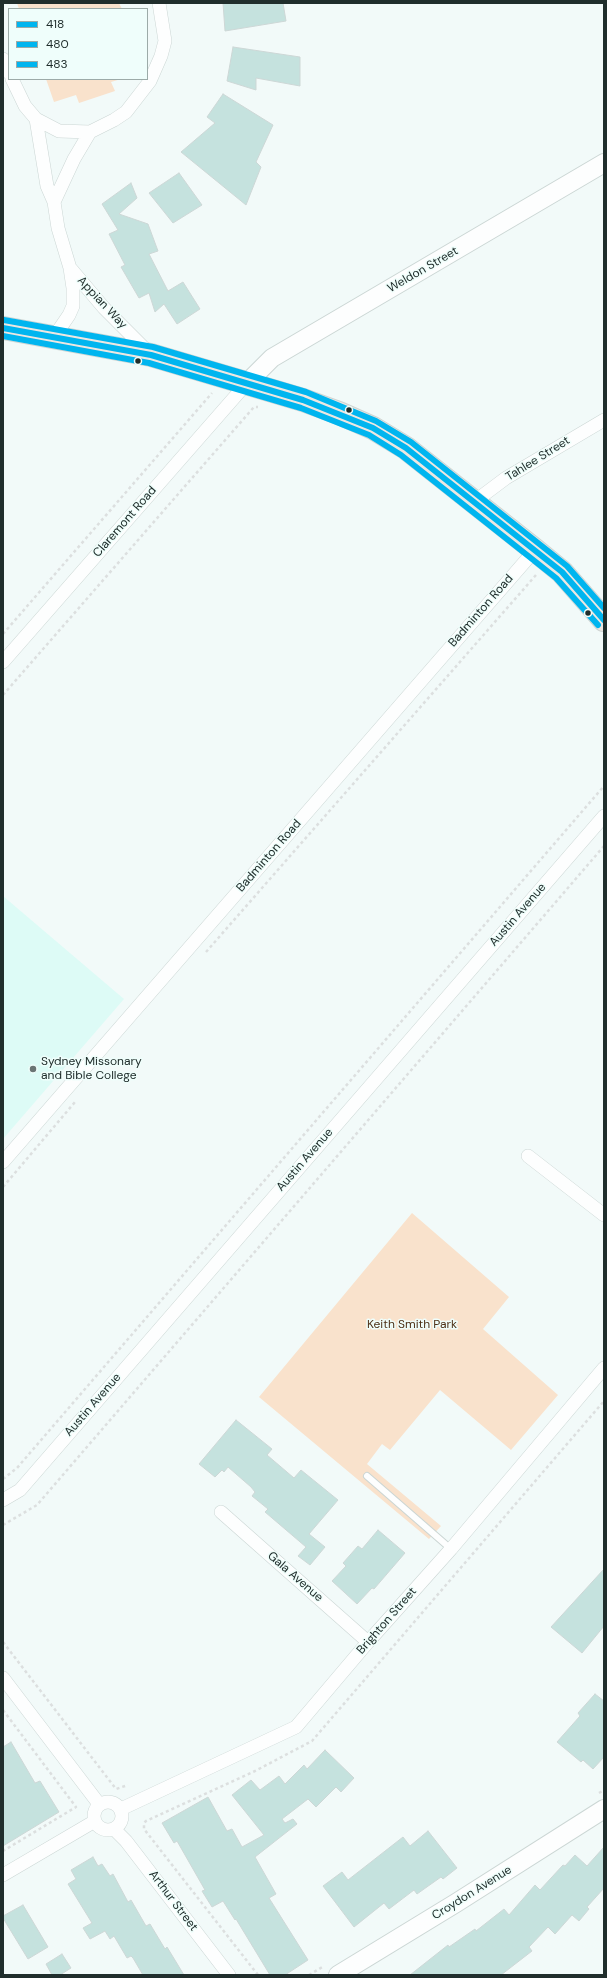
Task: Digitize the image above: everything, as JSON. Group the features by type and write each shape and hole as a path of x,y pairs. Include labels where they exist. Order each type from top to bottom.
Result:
{"highway":[{"path":"3,328 151,355 303,400 339,413 390,437 411,451 562,572 604,620"}],"street":[{"name":"Appian Way","path":"12,80 25,106 36,119 59,131 90,132 114,120 126,112 150,81 161,56 165,41 159,3"},
{"path":"3,60 8,71"},
{"name":"Appian Way","path":"36,119 47,186 54,202 58,228 70,268 73,288 73,306 64,324 54,337"},
{"path":"54,202 74,159 90,132"},
{"name":"Weldon Street","path":"247,383 272,358 604,163"},
{"name":"Appian Way","path":"70,268 104,308 151,355"},
{"name":"Claremont Road","path":"3,662 247,383"},
{"name":"Tahlee Street","path":"474,502 506,478 604,420"},
{"name":"Badminton Road","path":"3,1162 535,550"},
{"name":"Austin Avenue","path":"3,1500 20,1490 604,816"},
{"path":"528,1156 604,1216"},
{"name":"Brighton Street","path":"121,1809 296,1727 368,1642 451,1549 604,1368"},
{"name":"Gala Avenue","path":"221,1512 368,1642"},
{"path":"3,1678 99,1804"},
{"path":"111,1801 121,1809 121,1823 114,1829 105,1830 100,1828 94,1821 94,1812 99,1804 111,1801"},
{"name":"Croydon Avenue","path":"338,1975 604,1809"},
{"path":"3,1875 94,1821"},
{"name":"Arthur Street","path":"114,1829 126,1841 229,1975"}],"lane":[{"path":"367,1476 451,1549"}],"path":[{"path":"3,634 212,394"},
{"path":"247,405 258,407"},
{"path":"3,695 254,407"},
{"path":"201,958 536,575"},
{"path":"3,1479 17,1468 604,786"},
{"path":"3,1525 37,1505 604,846"},
{"path":"3,1187 81,1096"},
{"path":"258,1975 144,1829 144,1823 255,1771 312,1741 604,1401"},
{"path":"3,1642 116,1789 128,1785"},
{"path":"3,1710 76,1807 3,1851"}],"shaded area":[{"name":"Sydney Missonary and Bible College","path":"3,896 124,999 3,1139"}],"green space":[{"path":"17,3 119,3 122,8 19,8"},
{"path":"46,80 118,80 111,82 115,91 79,103 76,95 54,102"},
{"name":"Keith Smith Park","path":"412,1213 509,1297 483,1329 558,1395 511,1450 440,1390 390,1450 382,1444 367,1464 441,1526 429,1539 259,1397"}],"building":[{"path":"223,3 283,3 286,21 225,31"},
{"path":"233,47 300,57 300,86 256,78 256,90 227,81"},
{"path":"223,94 273,125 256,162 261,167 246,205 181,152 215,123 207,117"},
{"path":"179,173 202,205 173,223 149,193"},
{"path":"131,183 137,198 119,214 148,224 158,251 149,254 168,291 183,282 200,309 177,324 164,304 155,312 149,293 139,298 121,267 125,265 109,234 118,230 102,204"},
{"path":"236,1420 272,1449 267,1455 294,1478 301,1470 338,1500 309,1534 325,1547 310,1565 298,1556 306,1547 265,1512 268,1509 252,1496 255,1492 251,1487 228,1467 224,1472 222,1470 215,1477 199,1464"},
{"path":"378,1530 405,1553 374,1589 372,1588 357,1604 332,1581 346,1566 343,1563 358,1546 362,1549"},
{"path":"604,1569 604,1626 582,1653 551,1627"},
{"path":"595,1694 604,1701 604,1757 593,1769 583,1760 581,1762 557,1742 580,1716 578,1713"},
{"path":"11,1742 35,1783 40,1781 59,1812 3,1846 3,1747"},
{"path":"325,1750 354,1778 341,1792 336,1787 316,1807 308,1799 282,1819 285,1823 293,1819 297,1824 255,1857 276,1894 269,1898 308,1960 285,1975 270,1975 236,1919 235,1920 223,1901 212,1907 202,1891 205,1890 177,1841 174,1843 162,1823 208,1797 227,1831 232,1829 242,1847 264,1835 232,1795 251,1780 260,1790 279,1776 285,1784 304,1765 307,1769"},
{"path":"428,1831 457,1868 443,1879 441,1877 417,1894 414,1890 389,1909 384,1903 354,1927 323,1886 342,1872 348,1880 403,1837 410,1846"},
{"path":"604,1847 604,1888 587,1907 589,1909 579,1921 572,1915 555,1934 548,1927 529,1947 532,1951 501,1975 410,1975 448,1945 449,1947 475,1929 476,1931 504,1909 509,1915 535,1885 540,1890 563,1865 565,1866 575,1855 587,1866"},
{"path":"93,1857 98,1866 102,1864 110,1876 113,1874 128,1902 131,1900 146,1926 150,1924 165,1949 167,1947 184,1975 143,1975 133,1958 131,1956 127,1958 114,1936 110,1939 105,1931 90,1939 83,1928 92,1923 68,1884 76,1879 71,1870"},
{"path":"23,1905 48,1947 28,1959 3,1918 3,1916"},
{"path":"62,1954 71,1968 60,1975 52,1975 46,1964"}],"transit line":[{"name":"483","path":"4,320 153,347 306,392 376,421 411,442 567,566 604,608"},
{"name":"418","path":"3,328 151,355 303,400 373,428 406,448 562,572 604,620"},
{"name":"480","path":"3,336 149,363 301,408 369,435 401,455 556,578 598,625"}],"place":[{"name":"Sydney Missonary and Bible College","path":"33,1069"}]}
